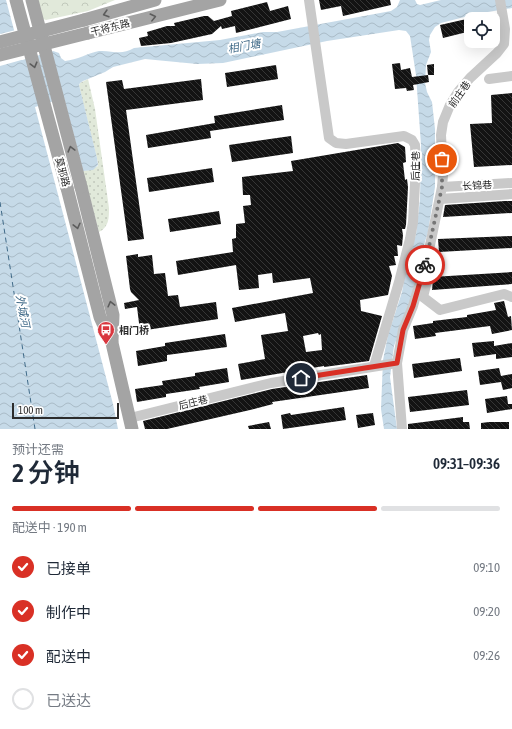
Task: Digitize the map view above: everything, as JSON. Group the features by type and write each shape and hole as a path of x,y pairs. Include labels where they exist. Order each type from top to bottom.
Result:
{"main road":[{"name":"莫邪路","path":"16,0 100,316 112,343 131,423"},
{"name":"莫邪路","path":"32,0 113,315 112,343"},
{"name":"干将东路","path":"0,55 86,26 155,0"},
{"name":"干将东路","path":"0,42 220,0"}],"street":[{"name":"后庄巷","path":"309,0 328,134 332,141 346,144 404,136 412,140 415,145 416,164 410,239 377,366"},
{"name":"前庄巷","path":"402,429 397,363 403,330 413,306 429,250 440,199 442,187 442,135 444,117 458,92 465,83 497,53 504,44 505,29 500,0"},
{"path":"489,79 512,76"},
{"name":"长锦巷","path":"442,187 512,183"},
{"path":"440,199 512,194"},
{"path":"429,250 431,265 423,297 440,310 504,294 512,297"},
{"name":"后庄巷","path":"131,423 271,383 397,363"}],"green space":[{"path":"36,0 115,0 88,11 46,20 43,19"},
{"path":"88,79 95,109 109,208 107,225 99,232 83,171 98,166 79,86 80,83"}],"water":[{"path":"0,0 6,0 22,60 53,51 59,53 61,58 65,61 99,51 125,52 134,48 220,40 263,32 277,32 391,11 397,7 400,0 415,0 417,4 420,5 441,0 512,0 512,8 488,12 464,12 464,17 441,23 435,27 430,35 429,40 431,52 426,65 425,83 427,92 432,102 435,129 435,187 428,232 419,261 411,301 394,346 390,377 397,429 384,429 381,409 383,360 388,335 402,292 405,274 416,234 420,199 421,145 416,75 410,36 406,31 399,30 327,41 223,63 197,64 145,59 113,67 83,81 79,85 97,158 98,165 93,170 83,171 64,98 35,107 113,404 118,429 0,429"}],"pier":[{"path":"16,30 24,57 53,49 57,50 0,66 0,34"}],"building":[{"path":"319,0 390,0 391,5 343,16 341,6 321,10"},
{"path":"267,2 270,11 288,6 291,19 236,33 235,26 222,29 221,26 212,34 171,43 141,46 139,38 148,36 147,32 167,26 175,26 174,23 204,16 208,16 214,21 232,16 231,11"},
{"path":"464,20 464,33 443,38 440,25"},
{"path":"400,63 401,70 410,68 412,77 428,75 429,82 413,85 414,90 407,91 406,88 395,89 392,64"},
{"path":"434,64 434,75 428,75 427,65"},
{"path":"276,65 278,79 227,87 225,73"},
{"path":"201,79 203,100 126,110 144,239 128,241 106,82 122,80 124,89"},
{"path":"512,93 512,165 474,167 470,124 492,123 491,95"},
{"path":"282,105 284,120 210,131 211,138 148,148 146,135 215,123 214,116"},
{"path":"291,136 293,153 232,162 229,145"},
{"path":"398,143 405,147 406,162 403,163 405,180 407,179 408,187 406,225 405,229 402,229 402,246 397,245 398,256 394,256 396,265 389,266 392,276 388,295 360,300 361,311 382,316 369,361 324,366 241,380 238,364 265,359 261,335 288,331 285,313 235,322 232,308 313,293 310,278 273,283 272,273 258,275 259,288 239,290 236,265 178,275 176,261 233,252 232,239 236,238 236,224 245,223 243,206 251,205 250,195 243,195 242,177 293,171 291,161","holes":["318,333 319,335 321,334 322,350 306,352 303,336"]},
{"path":"212,168 214,182 149,192 147,178"},
{"path":"512,201 512,213 443,217 445,205"},
{"path":"219,211 221,224 170,232 168,219"},
{"path":"512,236 512,248 439,252 438,239"},
{"path":"138,254 138,257 152,255 154,274 165,273 168,296 178,295 180,307 216,302 218,319 140,331 137,307 125,309 124,303 139,300 130,289 126,256"},
{"path":"512,272 512,284 432,290 432,277"},
{"path":"504,301 508,317 511,316 512,330 492,334 490,326 435,333 436,336 415,339 413,326 433,323 433,321 467,317 467,315 496,310 494,303"},
{"path":"225,334 227,347 167,355 167,361 138,366 136,351 165,346 165,343"},
{"path":"494,341 494,346 512,343 512,357 496,359 496,354 474,357 472,343"},
{"path":"460,358 462,371 414,378 412,364"},
{"path":"227,368 229,382 199,387 200,389 166,394 166,397 137,402 135,389 163,385 162,381 195,376 195,373"},
{"path":"499,368 501,376 512,374 512,388 503,390 501,382 480,385 478,371"},
{"path":"367,375 369,388 272,402 273,404 250,410 167,429 145,429 143,421 272,389"},
{"path":"467,390 469,405 410,412 408,397"},
{"path":"507,396 508,404 512,404 512,409 487,413 485,399"},
{"path":"344,407 346,420 283,429 281,415 290,413 291,415"},
{"path":"373,413 375,425 358,428 356,415"},
{"path":"463,417 463,422 469,422 470,429 408,429 408,424"},
{"path":"269,422 271,429 249,429 248,426"},
{"path":"509,422 509,429 481,429 481,423"}],"ferry route":[{"path":"0,202 35,429"}],"way so far":[{"path":"425,265 442,187 442,159"}],"place":[{"name":"相门桥","path":"106,345"}],"route":[{"path":"301,378 397,363 403,330 413,306 425,265"}],"water label":[{"name":"相门塘","path":"244,46"},
{"name":"外城河","path":"23,311"}]}
